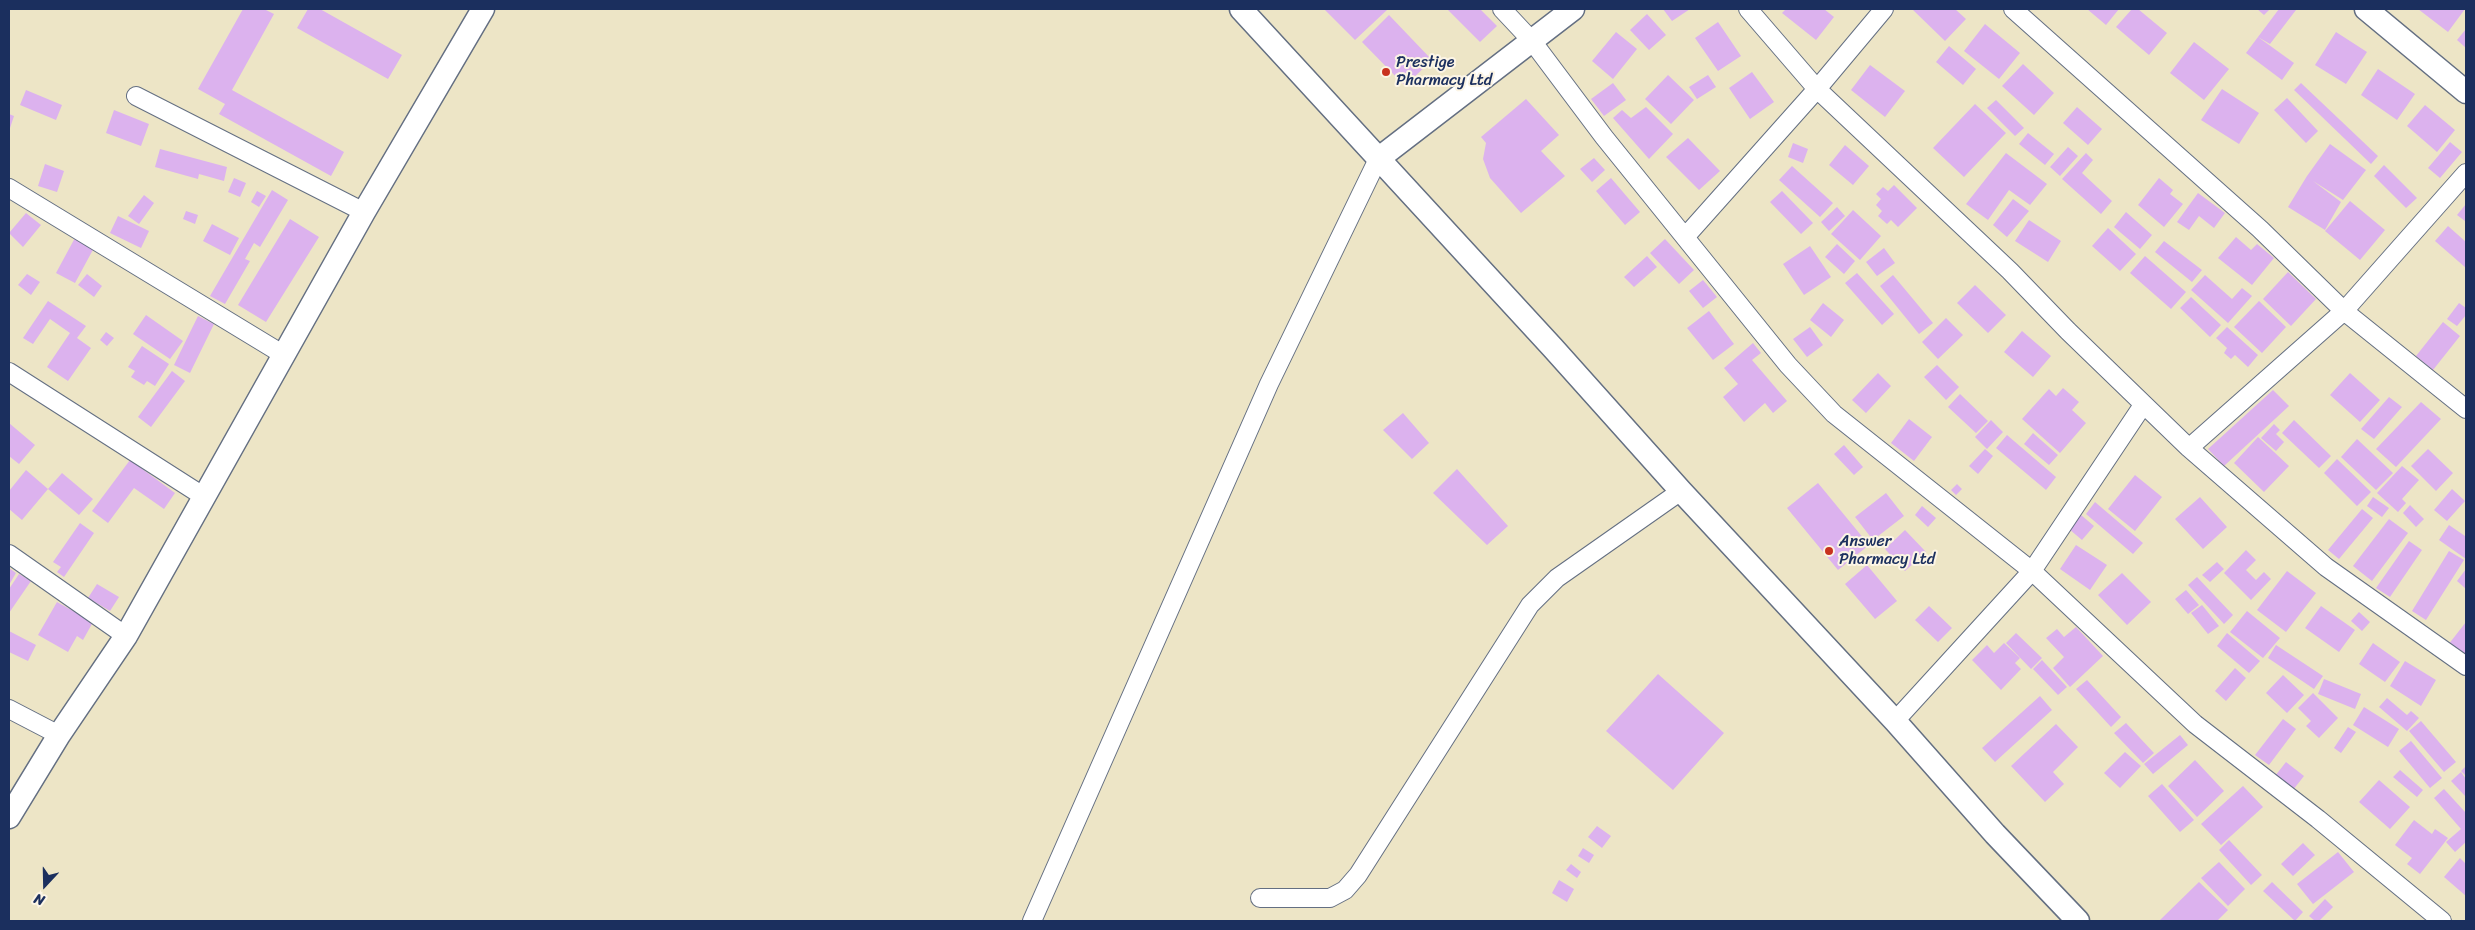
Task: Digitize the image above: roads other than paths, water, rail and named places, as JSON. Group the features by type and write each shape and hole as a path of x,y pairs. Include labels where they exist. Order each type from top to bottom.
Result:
{"street":[{"path":"9,817 59,735 126,636 364,212 482,9"},
{"path":"1241,9 1553,348 1681,491 1895,721 1995,834 2078,921"},
{"path":"1502,9 1532,41 1604,137 1686,236 1788,365 1834,414 2032,571 2195,724 2318,819 2442,921"},
{"path":"1032,921 1269,384 1378,159 1573,9"},
{"path":"1748,9 1818,89 2010,271 2189,448 2326,566 2466,666"},
{"path":"1686,236 1818,89 1884,9"},
{"path":"2012,9 2260,229 2344,311 2466,409"},
{"path":"2366,9 2466,92"},
{"path":"136,96 364,212"},
{"path":"2189,448 2344,311 2466,173"},
{"path":"9,188 284,356"},
{"path":"9,372 203,496"},
{"path":"1895,721 2032,571 2143,404"},
{"path":"1260,898 1330,898 1345,890 1358,875 1530,604 1557,578 1681,491"},
{"path":"9,554 126,636"},
{"path":"9,709 59,735"}],"place":[{"name":"Prestige Pharmacy Ltd","path":"1386,72"},
{"name":"Answer Pharmacy Ltd","path":"1829,551"}]}
